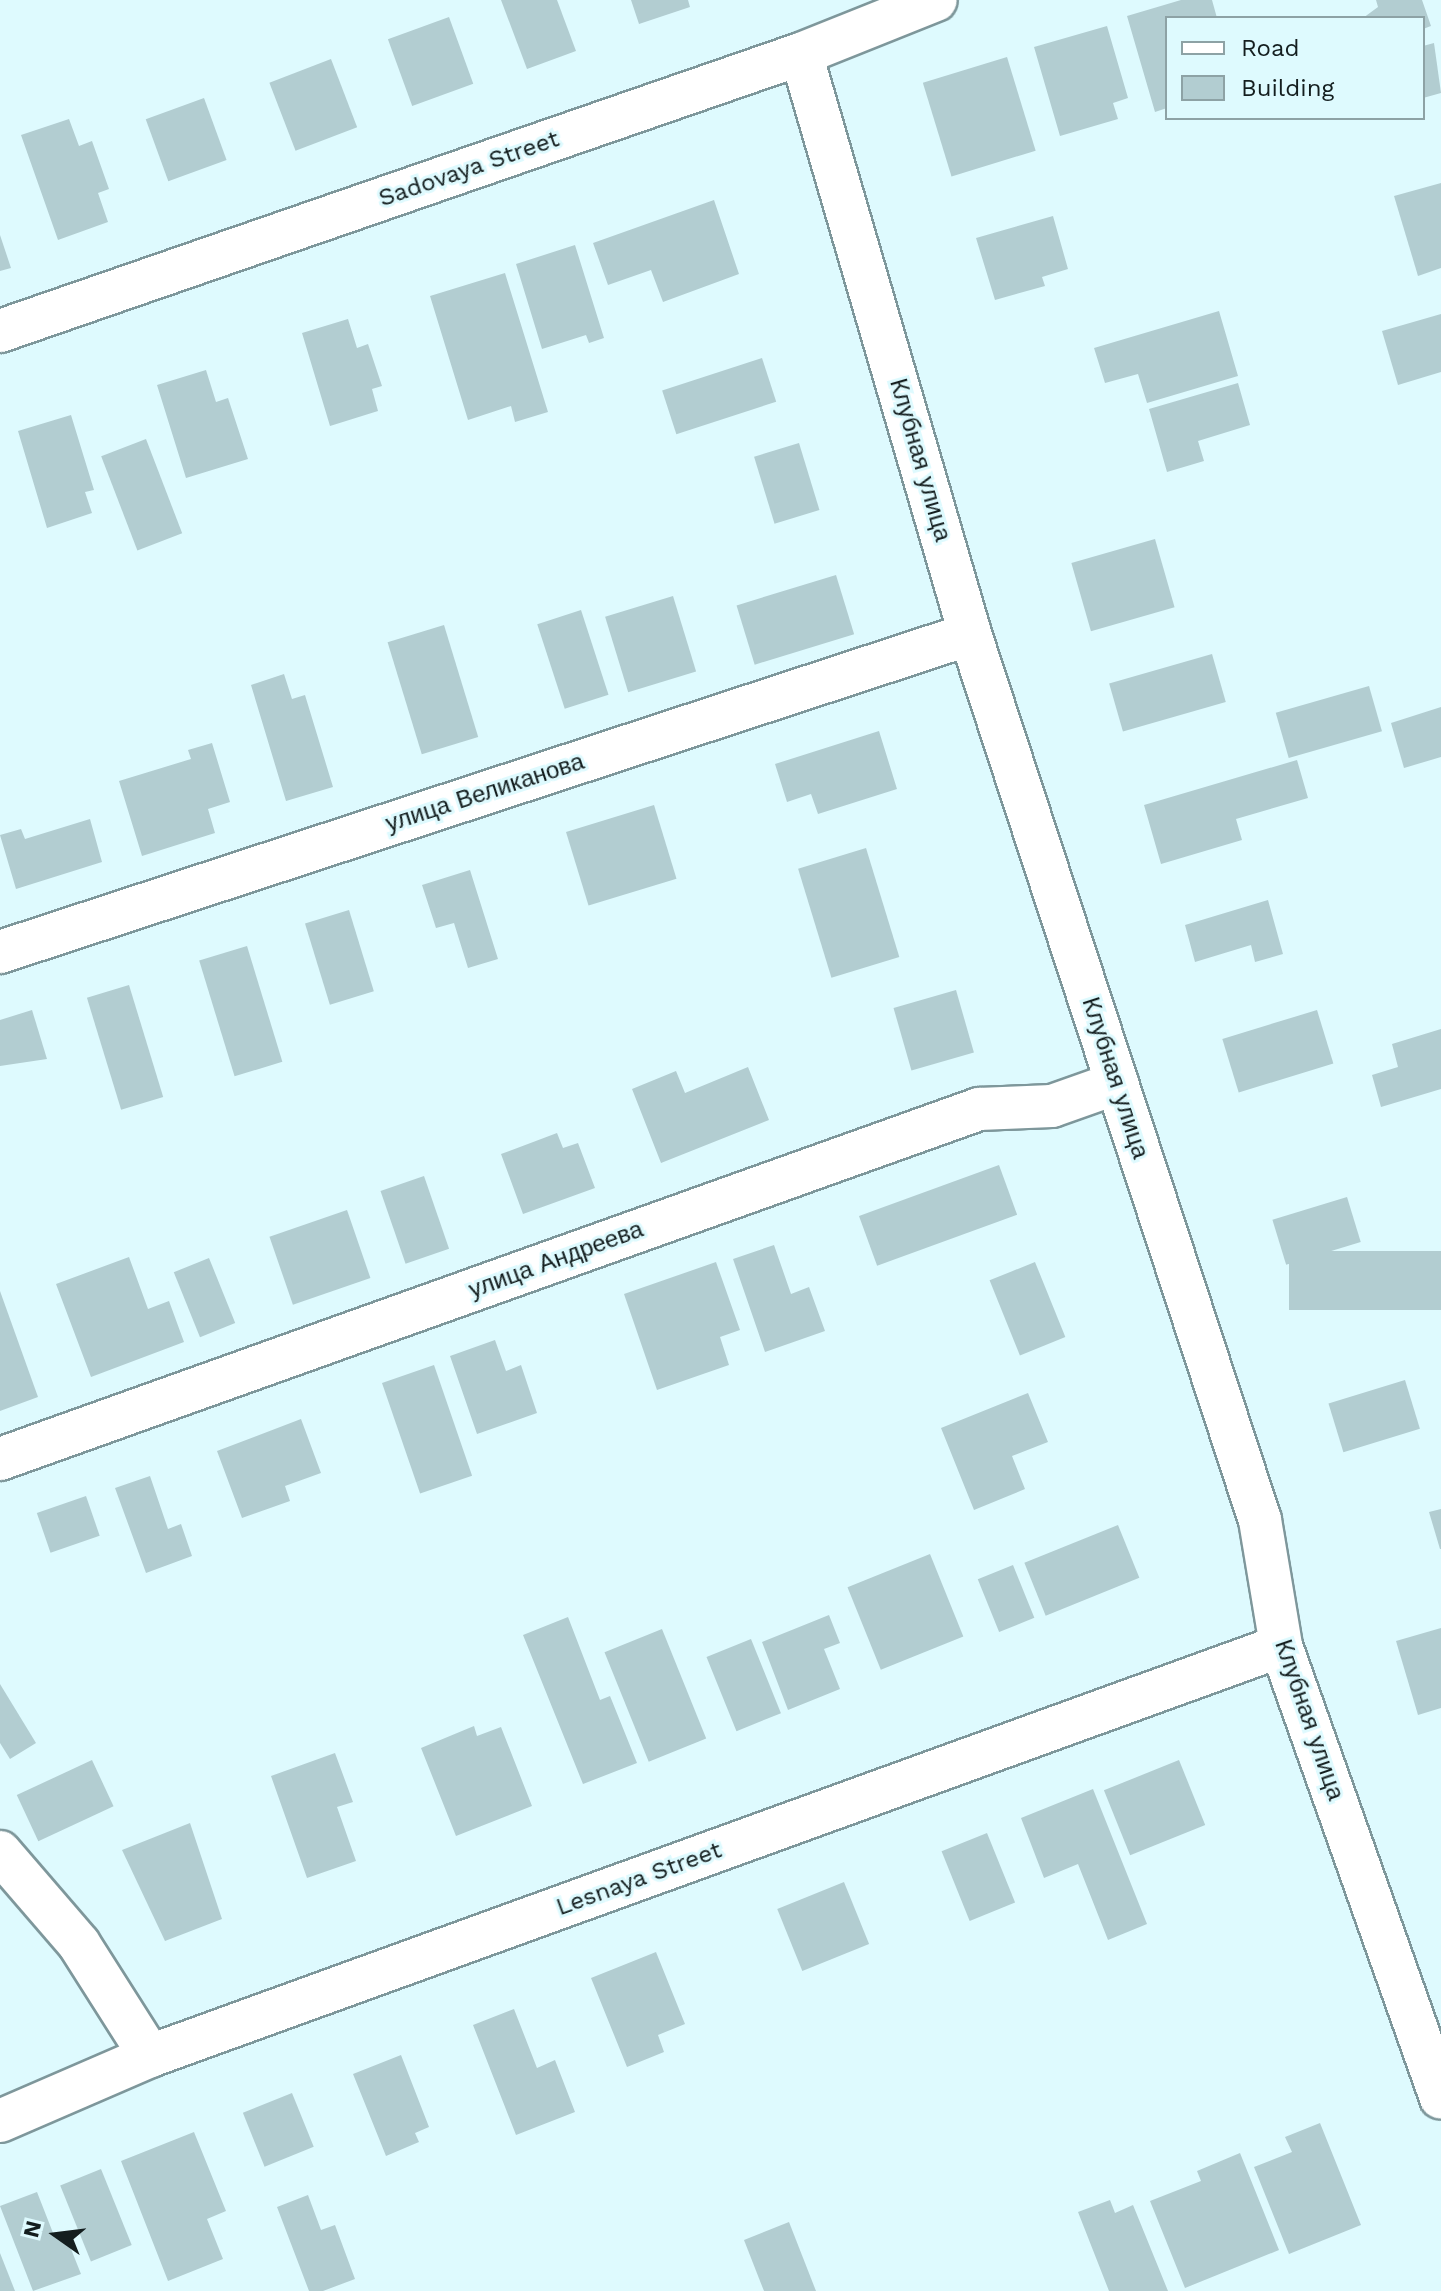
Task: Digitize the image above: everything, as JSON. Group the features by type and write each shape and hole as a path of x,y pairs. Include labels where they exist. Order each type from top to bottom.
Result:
{"street":[{"name":"Sadovaya Street","path":"0,331 801,54 936,0"},
{"name":"Клубная улица","path":"801,54 970,634 1260,1520 1281,1646 1441,2097"},
{"name":"улица Великанова","path":"0,952 970,634"},
{"name":"улица Андреева","path":"0,1459 979,1109 1052,1106 1117,1083"},
{"name":"Lesnaya Street","path":"0,2121 150,2056 1281,1646"},
{"path":"0,1852 79,1944 150,2056"}],"building":[{"path":"501,0 557,0 576,51 527,69"},
{"path":"631,0 688,0 690,7 639,24"},
{"path":"1181,0 1212,0 1216,16 1165,16 1165,109 1155,112 1127,16"},
{"path":"1376,0 1422,0 1431,26 1425,28 1425,16 1366,16 1378,7"},
{"path":"449,17 473,84 412,106 388,39"},
{"path":"1107,26 1128,98 1113,103 1118,119 1060,136 1034,47"},
{"path":"1434,43 1441,93 1425,97 1425,45"},
{"path":"1007,57 1036,151 951,176 923,83"},
{"path":"331,59 357,127 296,151 269,83"},
{"path":"204,98 227,160 168,181 146,119"},
{"path":"69,119 79,146 92,141 109,189 98,193 108,222 58,240 21,135"},
{"path":"1441,183 1441,268 1418,276 1394,196"},
{"path":"714,200 739,274 663,302 651,270 608,285 593,243"},
{"path":"1053,216 1068,269 1042,277 1045,286 995,300 976,238"},
{"path":"0,235 11,268 0,271"},
{"path":"575,245 604,338 589,343 586,335 542,349 516,264"},
{"path":"505,273 548,412 515,422 511,406 468,420 430,296"},
{"path":"1219,311 1238,376 1147,403 1138,374 1105,383 1094,348"},
{"path":"1441,314 1441,372 1398,385 1382,331"},
{"path":"348,319 357,348 368,344 382,386 372,389 378,411 330,426 302,333"},
{"path":"762,358 776,402 676,434 662,390"},
{"path":"206,370 216,402 228,398 248,459 186,478 157,385"},
{"path":"1238,383 1250,425 1198,441 1204,461 1167,472 1149,409"},
{"path":"71,415 94,490 85,492 92,513 47,528 18,431"},
{"path":"146,439 182,533 137,550 101,456"},
{"path":"799,443 819,510 775,524 754,457"},
{"path":"1155,539 1175,607 1091,631 1071,563"},
{"path":"836,575 854,634 755,665 737,605"},
{"path":"673,596 696,672 628,692 605,617"},
{"path":"581,610 609,695 565,709 537,624"},
{"path":"444,625 478,737 422,754 388,642"},
{"path":"1212,654 1226,702 1123,732 1109,683"},
{"path":"284,674 292,699 305,695 333,787 286,801 251,685"},
{"path":"1369,686 1382,731 1289,758 1276,713"},
{"path":"1441,707 1441,757 1404,768 1391,723"},
{"path":"879,731 897,789 818,814 811,794 787,802 775,764"},
{"path":"212,743 230,802 208,809 215,833 142,856 119,781 191,759 188,750"},
{"path":"1297,760 1308,798 1236,819 1242,840 1161,864 1144,805"},
{"path":"654,805 677,879 589,906 566,832"},
{"path":"90,819 102,862 16,889 0,835 21,829 25,839"},
{"path":"866,848 899,957 831,978 798,869"},
{"path":"470,870 498,959 468,968 454,923 436,928 422,885"},
{"path":"1268,900 1283,954 1255,962 1251,945 1195,962 1185,925"},
{"path":"349,910 374,991 330,1005 305,923"},
{"path":"247,946 282,1062 235,1076 199,961"},
{"path":"129,985 163,1097 121,1110 87,998"},
{"path":"956,990 974,1052 911,1070 894,1008"},
{"path":"32,1010 47,1059 0,1066 0,1020"},
{"path":"1317,1010 1333,1064 1239,1092 1222,1039"},
{"path":"1441,1029 1441,1089 1381,1107 1372,1075 1398,1067 1392,1044"},
{"path":"748,1067 769,1120 661,1163 632,1089 676,1071 685,1093"},
{"path":"557,1133 563,1148 578,1143 595,1188 523,1214 501,1154"},
{"path":"999,1165 1017,1215 877,1266 859,1216"},
{"path":"424,1176 449,1249 406,1264 381,1191"},
{"path":"1347,1197 1361,1242 1286,1265 1272,1220"},
{"path":"347,1210 370,1278 293,1305 269,1237"},
{"path":"774,1245 791,1294 809,1287 825,1331 765,1352 733,1259"},
{"path":"1289,1251 1441,1251 1441,1310 1289,1310"},
{"path":"129,1257 148,1309 169,1301 184,1342 91,1377 56,1284"},
{"path":"209,1258 235,1323 200,1337 174,1272"},
{"path":"716,1262 740,1330 720,1337 729,1365 657,1390 624,1294"},
{"path":"1035,1262 1065,1337 1020,1355 990,1280"},
{"path":"0,1291 38,1397 0,1411"},
{"path":"495,1340 506,1371 521,1365 537,1413 477,1434 450,1356"},
{"path":"434,1365 472,1476 420,1494 382,1383"},
{"path":"1405,1380 1420,1429 1343,1452 1328,1403"},
{"path":"1028,1393 1048,1442 1012,1456 1025,1489 974,1510 941,1428"},
{"path":"301,1419 321,1473 285,1486 290,1501 242,1518 217,1451"},
{"path":"150,1476 168,1529 181,1524 192,1556 146,1573 115,1488"},
{"path":"86,1496 100,1536 51,1553 37,1513"},
{"path":"1441,1509 1441,1549 1440,1549 1429,1512"},
{"path":"1118,1525 1139,1578 1046,1616 1024,1563"},
{"path":"930,1554 963,1637 881,1670 847,1587"},
{"path":"1013,1565 1034,1618 999,1632 978,1579"},
{"path":"829,1615 840,1643 824,1649 840,1689 788,1710 762,1642"},
{"path":"568,1617 600,1700 610,1696 637,1763 583,1784 523,1635"},
{"path":"1441,1628 1441,1708 1418,1715 1396,1641"},
{"path":"662,1629 706,1738 649,1762 605,1652"},
{"path":"751,1639 781,1713 736,1731 706,1657"},
{"path":"0,1684 36,1743 10,1759 0,1743"},
{"path":"474,1726 477,1736 501,1727 532,1806 456,1836 421,1748"},
{"path":"335,1753 353,1802 337,1807 356,1861 307,1878 271,1776"},
{"path":"92,1760 114,1806 38,1841 17,1795"},
{"path":"1179,1760 1205,1825 1130,1855 1104,1790"},
{"path":"1093,1789 1147,1924 1108,1940 1078,1864 1044,1878 1021,1818"},
{"path":"190,1823 222,1919 165,1941 122,1850"},
{"path":"987,1833 1015,1903 970,1921 942,1851"},
{"path":"844,1882 869,1944 802,1971 777,1909"},
{"path":"656,1952 685,2024 658,2035 664,2052 627,2067 591,1978"},
{"path":"514,2009 537,2068 555,2060 575,2112 516,2135 473,2025"},
{"path":"401,2055 429,2127 415,2133 419,2142 386,2156 353,2074"},
{"path":"292,2093 314,2147 265,2167 243,2113"},
{"path":"1320,2123 1361,2225 1289,2254 1254,2167 1292,2152 1285,2137"},
{"path":"194,2132 226,2211 207,2219 223,2259 168,2281 121,2161"},
{"path":"1240,2153 1279,2250 1185,2288 1150,2201 1201,2181 1197,2171"},
{"path":"101,2169 132,2245 91,2262 60,2185"},
{"path":"37,2192 55,2238 65,2234 81,2274 33,2291 0,2206"},
{"path":"308,2195 321,2230 335,2225 355,2279 323,2291 309,2291 277,2207"},
{"path":"1110,2200 1115,2213 1133,2205 1168,2291 1109,2291 1078,2212"},
{"path":"789,2222 816,2291 764,2291 760,2281 744,2240"},
{"path":"0,2253 15,2291 0,2291"}]}
